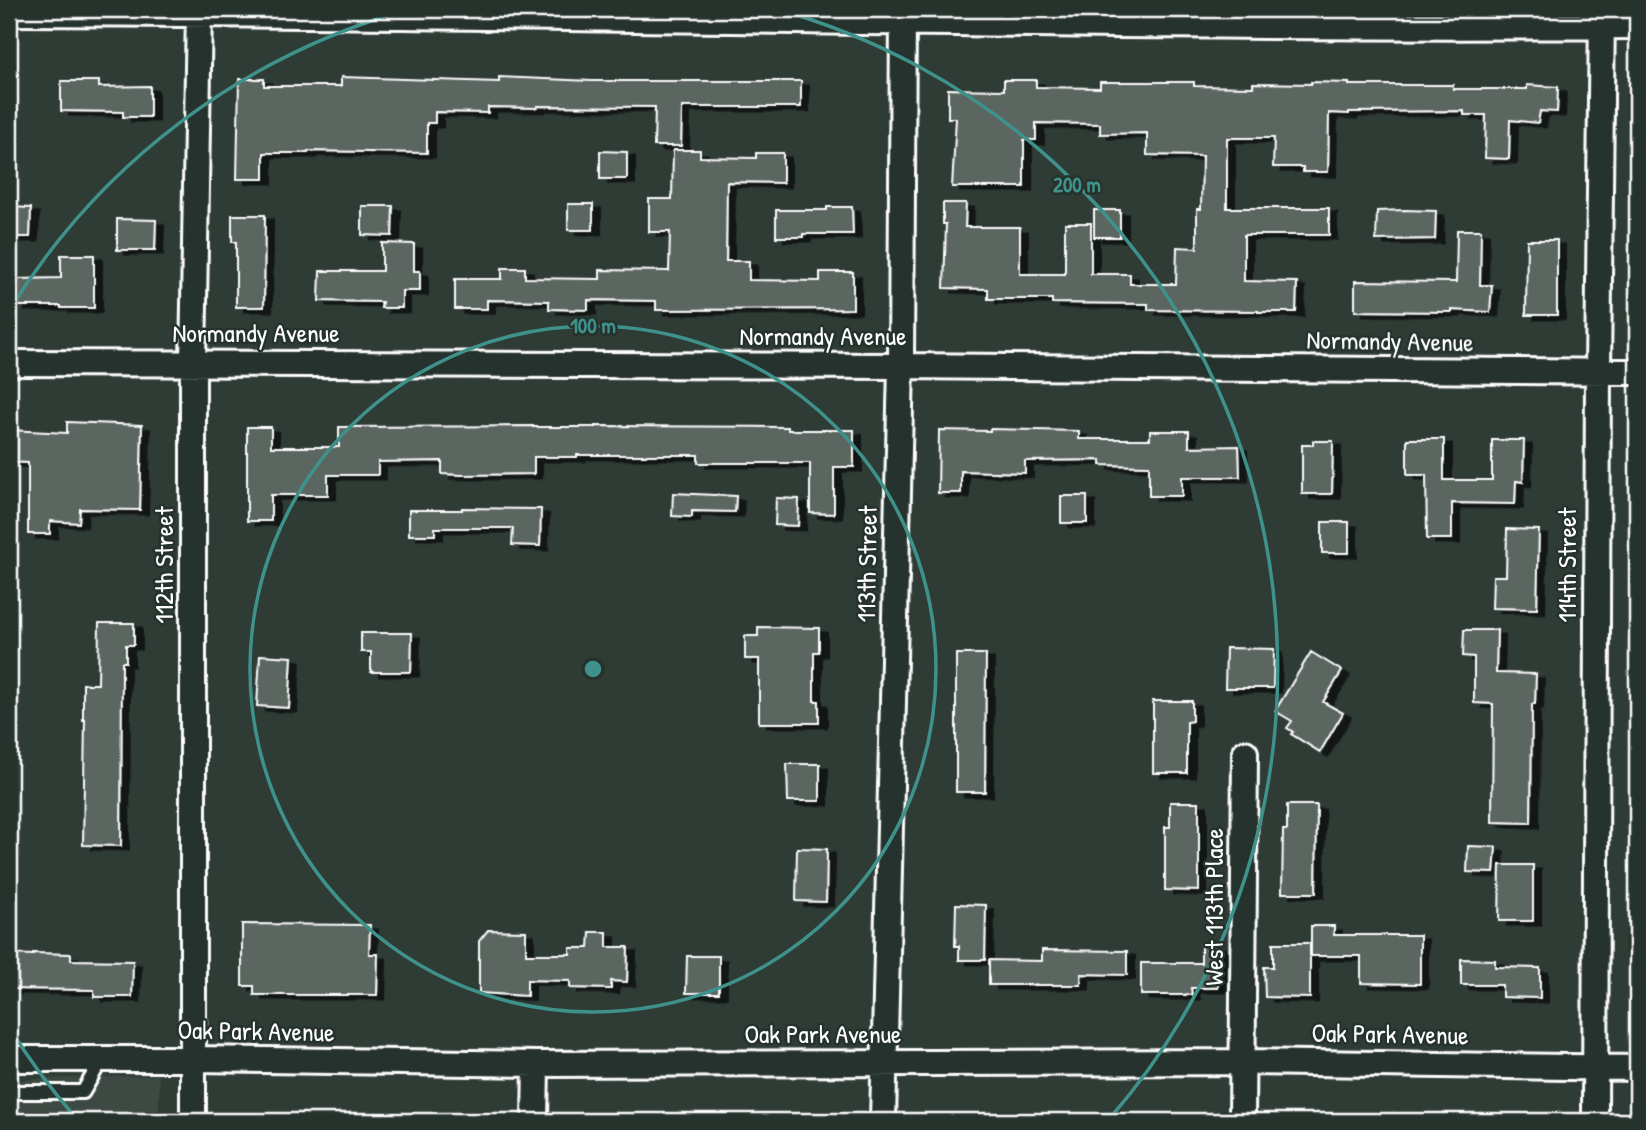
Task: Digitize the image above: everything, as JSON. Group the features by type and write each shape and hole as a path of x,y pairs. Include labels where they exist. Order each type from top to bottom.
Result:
{"street":[{"name":"112th Street","path":"193,1121 193,363 199,11"},
{"path":"9,12 1602,18 1637,26"},
{"name":"113th Street","path":"883,1121 901,366 903,16"},
{"name":"114th Street","path":"1595,1121 1602,18"},
{"name":"Normandy Avenue","path":"9,363 1637,372"},
{"name":"West 113th Place","path":"1242,1121 1244,753"},
{"name":"Oak Park Avenue","path":"9,1059 536,1064 1243,1062 1637,1068"},
{"path":"535,1121 536,1064"}],"lane":[{"path":"9,1092 83,1093 103,1059"}],"shaded area":[{"path":"159,1075 159,1121 9,1121 9,1080"}],"building":[{"path":"341,77 499,82 499,77 592,81 801,81 801,107 682,107 681,146 654,146 655,107 488,107 488,113 435,112 435,123 427,123 427,153 264,153 264,179 237,179 239,79 264,79 264,86 341,86"},
{"path":"1004,80 1036,80 1036,87 1100,88 1100,82 1194,82 1194,86 1253,87 1253,83 1311,82 1349,85 1453,85 1453,89 1527,89 1527,85 1558,87 1557,112 1540,111 1538,123 1510,120 1509,159 1485,158 1486,115 1464,115 1464,111 1329,113 1328,172 1303,172 1303,167 1273,167 1274,138 1227,138 1227,208 1329,208 1329,235 1244,235 1244,281 1297,282 1296,312 1258,312 1148,310 1148,304 988,299 988,289 944,288 946,224 943,224 943,203 966,203 965,227 1020,227 1020,274 1065,274 1065,223 1091,223 1091,274 1130,274 1130,284 1176,284 1177,247 1197,248 1197,209 1201,209 1202,156 1147,155 1147,133 1100,134 1100,124 1036,123 1036,140 1024,140 1024,187 952,187 956,118 948,118 948,89 1004,90"},
{"path":"61,81 99,81 99,87 150,86 150,117 123,117 123,112 61,111"},
{"path":"673,150 700,150 700,157 756,158 756,153 783,153 783,183 727,182 726,261 749,261 749,280 820,281 820,272 853,272 853,309 656,310 656,301 588,300 588,310 549,309 549,301 487,300 487,309 455,309 455,279 502,279 502,268 525,268 525,278 600,279 600,270 669,271 670,232 649,232 649,199 672,199"},
{"path":"600,151 627,152 627,179 600,179"},
{"path":"568,204 593,204 593,230 568,230"},
{"path":"362,206 393,206 392,236 362,235"},
{"path":"9,207 31,208 30,237 9,237"},
{"path":"827,207 852,207 853,234 776,237 776,210 827,210"},
{"path":"1094,210 1120,210 1120,237 1094,237"},
{"path":"1377,211 1436,211 1435,239 1376,240"},
{"path":"232,215 265,215 264,307 236,307 236,242 232,242"},
{"path":"117,219 156,220 155,250 117,250"},
{"path":"1457,230 1481,230 1480,285 1492,285 1490,312 1355,311 1355,281 1456,282"},
{"path":"1527,240 1557,240 1557,315 1526,315"},
{"path":"382,243 414,244 414,271 420,271 420,291 402,291 402,308 381,308 382,302 319,301 320,271 382,271"},
{"path":"61,255 94,255 94,308 17,306 16,279 61,278"},
{"path":"67,422 142,425 140,510 80,509 79,523 50,521 50,534 28,534 28,463 9,462 9,430 67,433"},
{"path":"247,427 271,427 271,447 339,447 339,427 788,427 788,430 854,430 854,467 834,467 834,514 810,513 810,463 698,463 698,455 577,455 534,457 534,474 462,475 442,474 442,461 378,462 378,475 328,475 328,495 271,495 271,521 247,521"},
{"path":"939,430 1079,431 1079,439 1150,439 1150,431 1189,431 1189,447 1239,446 1240,477 1182,477 1182,496 1149,496 1149,466 1101,465 1101,460 1025,461 1025,473 961,471 961,493 938,493"},
{"path":"1407,439 1444,439 1444,480 1492,480 1492,440 1524,440 1523,482 1516,481 1515,504 1452,503 1452,539 1427,539 1426,475 1407,475"},
{"path":"1313,441 1333,441 1332,494 1302,494 1302,445 1313,445"},
{"path":"673,493 736,496 735,512 692,511 692,517 672,516"},
{"path":"1061,496 1087,496 1087,523 1061,523"},
{"path":"776,498 799,499 798,526 775,525"},
{"path":"541,509 540,546 512,545 513,528 435,528 435,535 409,535 409,510"},
{"path":"1322,522 1349,522 1349,553 1322,553"},
{"path":"1507,529 1539,530 1537,609 1492,608 1493,576 1506,576"},
{"path":"99,623 134,623 134,645 126,645 126,662 122,662 121,846 83,845 83,684 98,684"},
{"path":"758,627 819,628 819,652 814,652 814,701 819,701 819,723 759,723 759,659 745,659 745,636 758,636"},
{"path":"1464,630 1497,630 1496,673 1536,674 1535,704 1532,704 1531,823 1492,822 1493,704 1474,703 1474,657 1463,656"},
{"path":"361,633 412,633 411,672 371,672 371,652 361,652"},
{"path":"1226,648 1274,649 1273,688 1225,688"},
{"path":"1311,652 1342,671 1323,702 1343,713 1320,752 1291,734 1293,732 1287,728 1292,721 1275,711"},
{"path":"956,654 986,654 985,792 956,792"},
{"path":"260,655 292,657 289,708 257,706"},
{"path":"1153,701 1192,701 1192,721 1187,722 1187,773 1153,773"},
{"path":"787,764 820,764 820,801 788,801"},
{"path":"1170,802 1199,802 1199,891 1165,890 1165,827 1170,827"},
{"path":"1287,805 1317,805 1316,893 1282,893 1283,830 1287,830"},
{"path":"1468,846 1496,847 1494,873 1467,872"},
{"path":"797,848 827,849 826,902 796,901"},
{"path":"1500,865 1533,865 1533,921 1499,921"},
{"path":"956,904 986,905 985,960 959,960 959,946 955,946"},
{"path":"242,924 370,925 369,954 378,954 377,995 254,995 254,986 242,986"},
{"path":"1311,926 1334,926 1334,935 1420,935 1420,984 1361,983 1361,956 1311,956"},
{"path":"488,930 526,931 526,954 570,954 570,948 589,948 590,932 607,932 607,947 628,947 627,982 611,981 611,989 570,988 570,981 527,980 527,996 479,993 479,941"},
{"path":"1273,943 1310,943 1310,998 1265,997 1264,967 1273,967"},
{"path":"1201,944 1218,944 1218,988 1191,988 1192,995 1141,995 1141,963 1201,963"},
{"path":"1042,950 1127,951 1127,975 1081,974 1081,985 989,985 989,960 1042,961"},
{"path":"9,954 71,954 71,960 133,961 132,997 94,997 94,990 9,989"},
{"path":"687,956 719,956 719,993 686,993"},
{"path":"1461,959 1495,960 1495,967 1540,968 1540,998 1502,997 1502,985 1461,985"}]}
